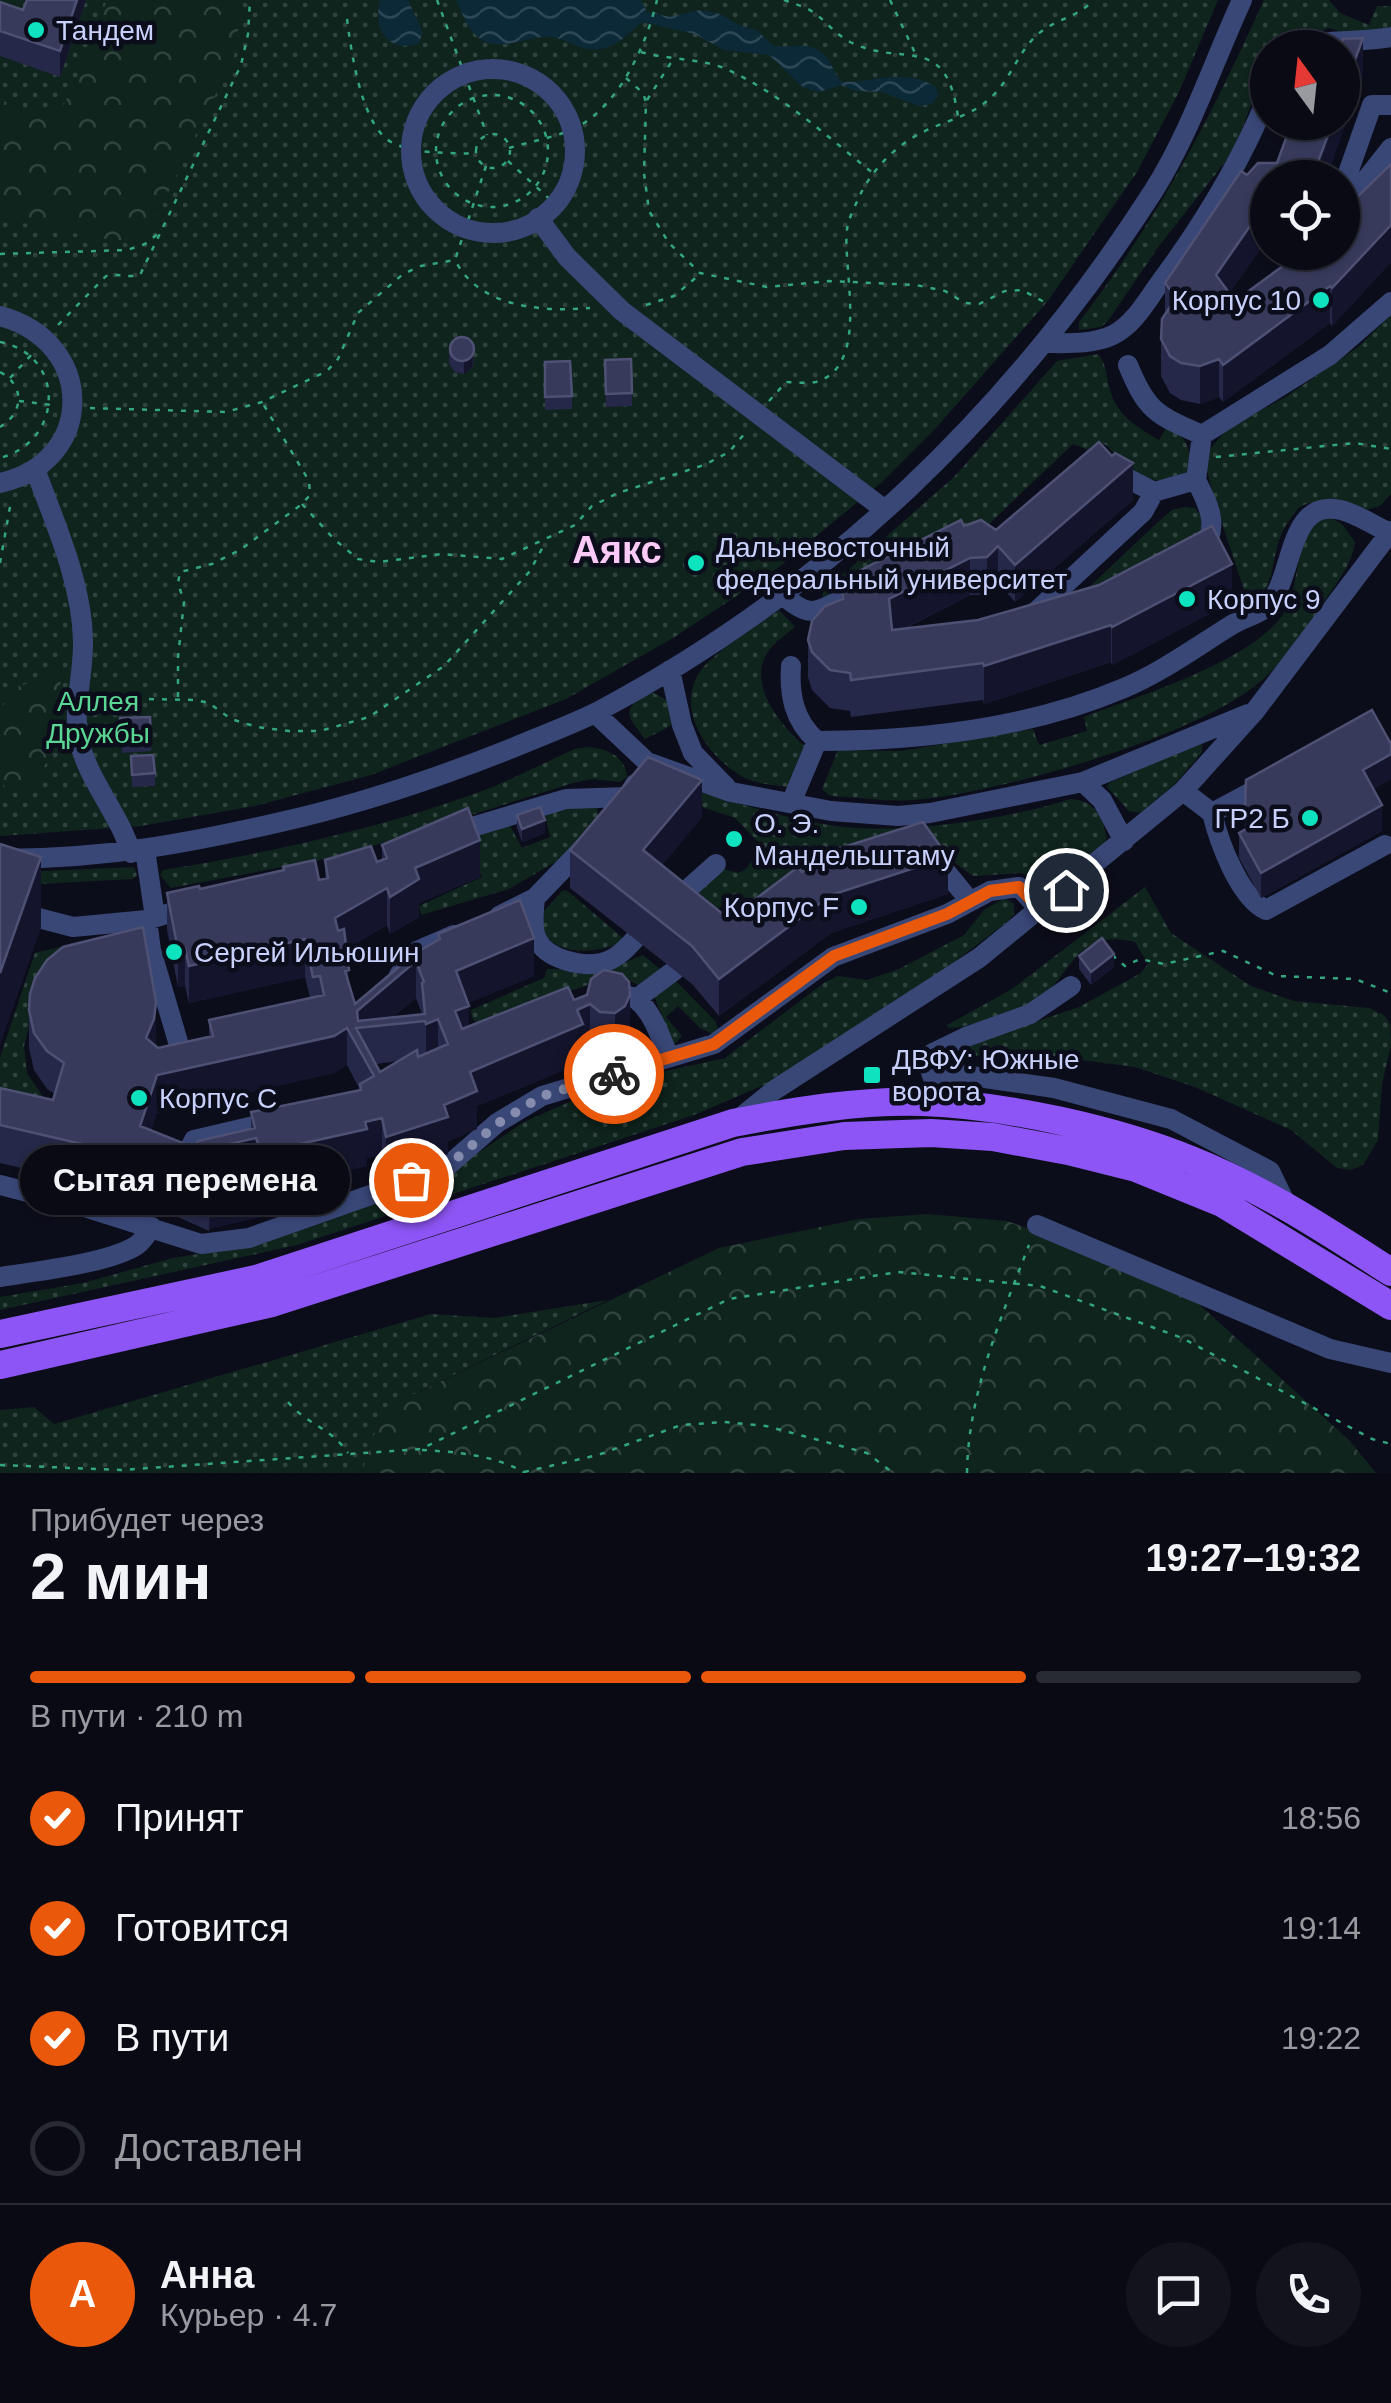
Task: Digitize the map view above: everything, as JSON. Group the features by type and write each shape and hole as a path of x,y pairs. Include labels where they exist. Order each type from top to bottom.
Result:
{"main road":[{"path":"0,1334 256,1279 733,1123 805,1108 920,1102 1010,1112 1140,1142 1190,1159 1288,1208 1380,1264 1360,1286"},
{"path":"0,1365 272,1303 742,1152 844,1136 993,1137 1068,1150 1136,1168 1222,1202 1391,1306"}],"street":[{"path":"0,858 65,859 138,852 377,798 446,775 595,713 784,596 944,456 1067,316 1156,186 1199,102 1242,0"},
{"path":"1360,42 1391,37"},
{"path":"495,69 530,78 558,102 572,130 572,171 555,204 538,218 508,231 490,233 464,227 440,214 427,200 412,167 413,130 430,98 464,74 495,69"},
{"path":"1353,160 1372,106 1391,105"},
{"path":"1044,343 1080,343 1109,337 1135,318 1233,174 1250,136"},
{"path":"1360,187 1391,148"},
{"path":"538,218 567,257 616,306 885,510"},
{"path":"1202,434 1330,355 1391,302"},
{"path":"0,316 23,322 46,338 63,359 72,384 66,434 53,454 36,469 7,481"},
{"path":"1128,366 1142,399 1160,414 1202,434"},
{"path":"1191,561 1206,549 1213,530 1198,470 1202,434"},
{"path":"1094,460 1154,492"},
{"path":"36,469 63,547 84,638 78,735 85,764 138,852 151,919 151,950 183,1056"},
{"path":"1054,620 1016,631 1142,512 1154,492 1198,470"},
{"path":"733,1123 773,1091 979,958 1183,791 1255,711 1390,532 1340,510 1320,511 1307,517 1281,584 1266,608 1127,687 1050,715 883,741 818,741 804,729 789,690 791,666"},
{"path":"784,596 802,612 815,612 872,586"},
{"path":"670,670 682,725 693,753 730,792"},
{"path":"595,713 647,762 730,792 831,811 898,816 1083,782 1255,711"},
{"path":"791,803 818,741"},
{"path":"391,986 417,950 536,898 628,796 647,762"},
{"path":"1212,813 1284,773"},
{"path":"1083,782 1102,800 1124,842"},
{"path":"1183,791 1212,813 1218,840 1252,904 1266,910 1385,845"},
{"path":"428,840 566,798 628,796"},
{"path":"914,852 932,856 970,902"},
{"path":"666,908 716,864"},
{"path":"0,1185 152,1226 201,1244 249,1238 444,1169 497,1124 542,1096 714,1044 834,956 947,914 990,891 1019,887 1040,910"},
{"path":"536,898 533,912 537,939 556,957 576,963 602,963 622,953 634,940"},
{"path":"0,908 73,928 151,919 206,902"},
{"path":"636,999 675,970"},
{"path":"951,1104 936,1087 928,1063 932,1054 966,1036 1030,1014 1070,986"},
{"path":"583,1003 600,997 636,999 656,1027 669,1056"},
{"path":"930,1070 1054,1088 1171,1119 1270,1171 1288,1208"},
{"path":"181,1166 194,1140 304,1114"},
{"path":"1036,1225 1330,1349 1391,1363"},
{"path":"0,1277 90,1261 125,1250 138,1244 152,1226"}],"path":[{"path":"10,378 106,276 140,275 241,65 250,0"},
{"path":"437,0 487,135"},
{"path":"509,148 572,130 592,115 626,78 641,52 657,0"},
{"path":"784,0 806,8 854,44 915,54 935,63 955,92 958,117"},
{"path":"890,0 915,54"},
{"path":"302,504 358,559 379,562 442,554 502,559 575,525 592,506 618,493 704,465 729,452 786,382 815,382 832,374 843,358 852,329 847,226 862,190 874,174 898,147 986,102 1010,76 1029,43 1050,23 1077,16 1094,0"},
{"path":"347,19 353,71 378,130 388,141 410,149 476,154 486,166"},
{"path":"641,52 722,67 815,128 874,174"},
{"path":"646,102 673,60"},
{"path":"626,78 644,93 646,102 644,173 649,210 669,243 700,274 767,287 828,280 916,285 945,291 965,303 979,304 1004,292 1022,290 1067,316"},
{"path":"494,95 518,101 538,117 547,137 547,165 536,186 526,196 504,206 473,203 448,185 441,174 436,151 438,137 450,115 473,98 494,95"},
{"path":"476,154 478,143 487,135 500,136 509,148"},
{"path":"486,166 500,166 509,148"},
{"path":"506,160 555,204"},
{"path":"455,260 486,166"},
{"path":"0,254 127,250 145,244 160,231"},
{"path":"455,260 477,287 498,298 532,308 567,310 659,304 700,274"},
{"path":"19,401 72,408 211,412 262,402 326,370 338,359 358,313 404,274 421,266 455,260"},
{"path":"0,342 30,356 44,375 49,405 44,425 34,440 20,451 0,458"},
{"path":"0,372 17,387 19,401 12,420 0,427"},
{"path":"178,698 184,602 178,583 180,572 212,564 240,550 310,494 309,481 262,402"},
{"path":"1198,470 1355,442 1391,449"},
{"path":"0,563 8,520 7,481"},
{"path":"0,517 8,520"},
{"path":"81,698 178,698 209,703 231,719 257,727 289,731 320,732 369,717 444,666 530,571 546,540"},
{"path":"1104,947 1124,966 1140,959 1164,964 1223,951 1277,976 1356,979 1391,993"},
{"path":"967,1473 968,1432 1004,1306 1036,1225"},
{"path":"421,1450 729,1300 898,1272 1040,1286 1182,1338 1372,1440 1391,1444"},
{"path":"288,1402 297,1413 329,1430 349,1454"},
{"path":"0,1465 120,1470 421,1450 474,1455 525,1473 598,1455 680,1425 724,1422 766,1426 867,1453 893,1473"}],"green space":[{"name":"Аллея Дружбы","path":"0,0 1218,0 1179,92 1137,172 1047,302 935,429 882,482 774,571 673,638 566,699 371,775 255,806 141,826 0,836"},
{"path":"107,0 243,0 234,56 149,232 138,242 121,241 0,220 0,100 35,111 62,107 73,89"},
{"path":"1264,0 1329,0 1340,13 1369,25 1377,6 1391,6 1391,27 1360,34 1360,30 1328,28 1250,30"},
{"path":"1250,30 1250,108 1233,152 1159,246 1108,321 1101,327 1079,330 1079,322 1158,206"},
{"path":"1391,315 1391,494 1380,506 1366,510 1333,500 1299,507 1281,535 1267,587 1255,601 1247,599 1207,470 1210,449 1228,428 1284,398 1358,347"},
{"path":"1098,354 1112,396 1127,418 1159,440 1167,427 1184,440 1190,458 1186,473 1151,479 1133,470 1106,445 1101,443 1088,450 1073,444 989,524 823,599 823,592 954,477 1057,361"},
{"path":"1195,508 1201,516 1201,531 1067,608 1172,510"},
{"path":"1330,518 1341,523 1355,542 1346,568 1280,662 1251,689 1220,708 1137,745 993,787 903,800 830,796 822,789 838,750 901,751 1033,729 1039,745 1087,731 1084,717 1223,661 1271,628 1286,610 1304,543 1318,523"},
{"path":"779,610 795,627 770,649 761,675 763,689 777,716 806,747 789,787 754,781 730,769 699,732 691,703 693,688 705,665"},
{"path":"58,671 61,718 53,749 28,790 5,787 0,780 0,711 13,689"},
{"path":"652,692 668,701 676,723 645,739 629,712"},
{"path":"1202,744 1202,752 1175,784 1140,813 1129,811 1107,787 1109,783"},
{"path":"588,747 614,755 623,764 627,777 620,782 592,779 573,783 340,856 171,888 160,875 163,870 282,848 400,818 477,793 575,749"},
{"path":"690,789 793,818 881,829 965,822 1071,799 1096,811 1107,837 1102,848 1061,880 1042,884 1022,873 973,876 936,849 737,917 725,903 697,926 678,911 724,869 738,873 746,869 762,846 735,818 684,801"},
{"path":"597,802 598,819 557,861 509,889 421,915 419,906 482,877 467,840 509,824 522,848 550,837 545,814"},
{"path":"134,867 137,875 133,879 0,886 0,873"},
{"path":"1145,887 1171,933 1251,986 1294,1001 1369,1008 1384,1015 1390,1024 1391,1045 1382,1084 1378,1140 1363,1165 1351,1170 1337,1168 1291,1130 1195,1087 1135,1067 1073,1059 962,1055 961,1047 1079,1007 1141,973 1148,964 1135,942 1097,942 1084,949 1055,984 1028,1006 961,1027 947,1025 1012,989"},
{"path":"566,890 615,931 622,938 621,943 582,951 557,945 548,938 543,912"},
{"path":"1005,898 1014,904 1014,914 949,966 792,1073 694,1115 297,1245 0,1310 0,1297 83,1283 173,1258 248,1246 451,1171 524,1122 578,1098 643,1076 725,1058 825,982 838,976 867,980 899,969 964,935 984,910"},
{"path":"137,936 34,1006 24,1046 27,1073 46,1101 0,1103 0,1057 35,953"},
{"path":"643,955 662,971 646,989 630,981 602,980 477,1023 472,1018 471,1010 544,978 547,969 604,971"},
{"path":"675,980 716,1022 718,1030 713,1034 700,1028 678,1006 666,1017 682,1036 674,1045 654,996"},
{"path":"927,1214 1007,1221 1107,1256 1191,1297 1349,1440 1376,1473 362,1473 374,1435 398,1402 719,1248 859,1219"},
{"path":"608,1300 398,1402 374,1435 362,1473 0,1473 0,1410 34,1407 54,1424 431,1314 494,1318"}],"water":[{"path":"380,0 408,0 423,33 418,44 398,45 384,36 378,20"},
{"path":"456,0 641,0 647,12 670,17 700,10 756,30 774,46 817,49 842,82 913,78 936,87 938,96 932,104 919,106 882,92 856,91 841,85 819,92 804,88 769,55 724,50 695,34 643,22 605,48 584,48 552,37 490,43 473,32"}],"building":[{"path":"27,0 77,0 60,51 0,31 0,2 23,10"},
{"path":"1285,140 1326,140 1319,160 1278,160"},
{"path":"1391,164 1391,225 1360,258 1360,194"},
{"path":"1241,171 1247,175 1250,172 1250,226 1216,275 1235,301 1277,270 1349,270 1332,288 1223,365 1219,359 1200,366 1181,363 1170,356 1161,339 1162,319 1176,298 1165,283"},
{"path":"462,337 471,340 471,358 462,361 453,358 450,349 453,340"},
{"path":"631,359 632,393 606,394 605,360"},
{"path":"570,361 572,396 545,397 545,362"},
{"path":"1099,442 1112,456 1115,453 1133,463 1015,565 998,546 987,557 970,558 889,599 892,630 978,620 1099,585 1212,526 1232,564 1112,627 984,666 983,663 851,680 850,673 830,670 812,652 808,640 812,621 825,606 843,599 841,580 961,520 964,526 981,520 996,530"},
{"name":"ГР2 Б","path":"1372,710 1391,744 1391,754 1363,770 1382,805 1261,873 1239,833 1253,825 1245,811 1246,780"},
{"path":"150,717 151,738 122,741 120,718"},
{"path":"153,755 155,773 132,775 131,756"},
{"path":"648,757 702,780 643,850 729,919 798,867 802,872 824,861 821,854 923,822 948,857 831,895 719,979 692,946 570,850"},
{"path":"540,807 545,820 522,829 517,815"},
{"path":"468,808 480,840 415,868 419,879 390,897 387,888 335,918 338,931 344,929 349,970 345,971 355,1004 414,954 440,939 438,934 520,900 534,938 456,971 469,1006 455,1011 462,1029 568,987 574,1000 587,995 591,979 604,970 622,974 629,982 630,995 625,1006 615,1013 600,1012 590,1004 577,1010 583,1024 470,1072 477,1091 444,1105 448,1117 386,1137 382,1118 365,1122 367,1129 273,1150 279,1176 209,1194 86,1145 0,1125 0,1088 53,1100 64,1063 47,1051 34,1033 30,994 47,960 63,947 143,927 156,1002 146,1038 158,1048 213,1036 209,1020 324,995 320,976 313,977 305,939 189,966 185,948 178,950 167,893 199,886 200,889 315,860 319,880 328,878 325,860 371,846 377,862 387,858 382,845","holes":["416,961 424,982 425,1014 358,1021 357,1011","438,1019 448,1044 418,1057 417,1050 380,1072 356,1028 425,1021 426,1024","347,1028 374,1076 360,1084 361,1090 251,1112 255,1128 198,1141 195,1148 140,1126 157,1075 334,1036","256,1138 267,1168 216,1179 225,1162 211,1155 216,1147"]},
{"path":"0,844 41,857 0,973"},
{"path":"1102,938 1114,954 1091,972 1079,956"}],"way so far":[{"path":"411,1180 444,1169 497,1124 542,1096 614,1074"}],"place":[{"name":"Тандем","path":"36,30"},
{"name":"Корпус 10","path":"1321,300"},
{"name":"Дальневосточный федеральный университет","path":"696,563"},
{"name":"Корпус 9","path":"1187,599"},
{"name":"ГР2 Б","path":"1310,818"},
{"name":"О. Э. Мандельштаму","path":"734,839"},
{"name":"Корпус F","path":"859,907"},
{"name":"Сергей Ильюшин","path":"174,952"},
{"name":"ДВФУ: Южные ворота","path":"872,1075"},
{"name":"Корпус C","path":"139,1098"},
{"name":"Сытая перемена","path":"411,1180"}],"district":[{"name":"Аякс","path":"617,550"}],"route":[{"path":"614,1074 714,1044 834,956 947,914 990,891 1019,887 1040,910 1066,890"}]}
